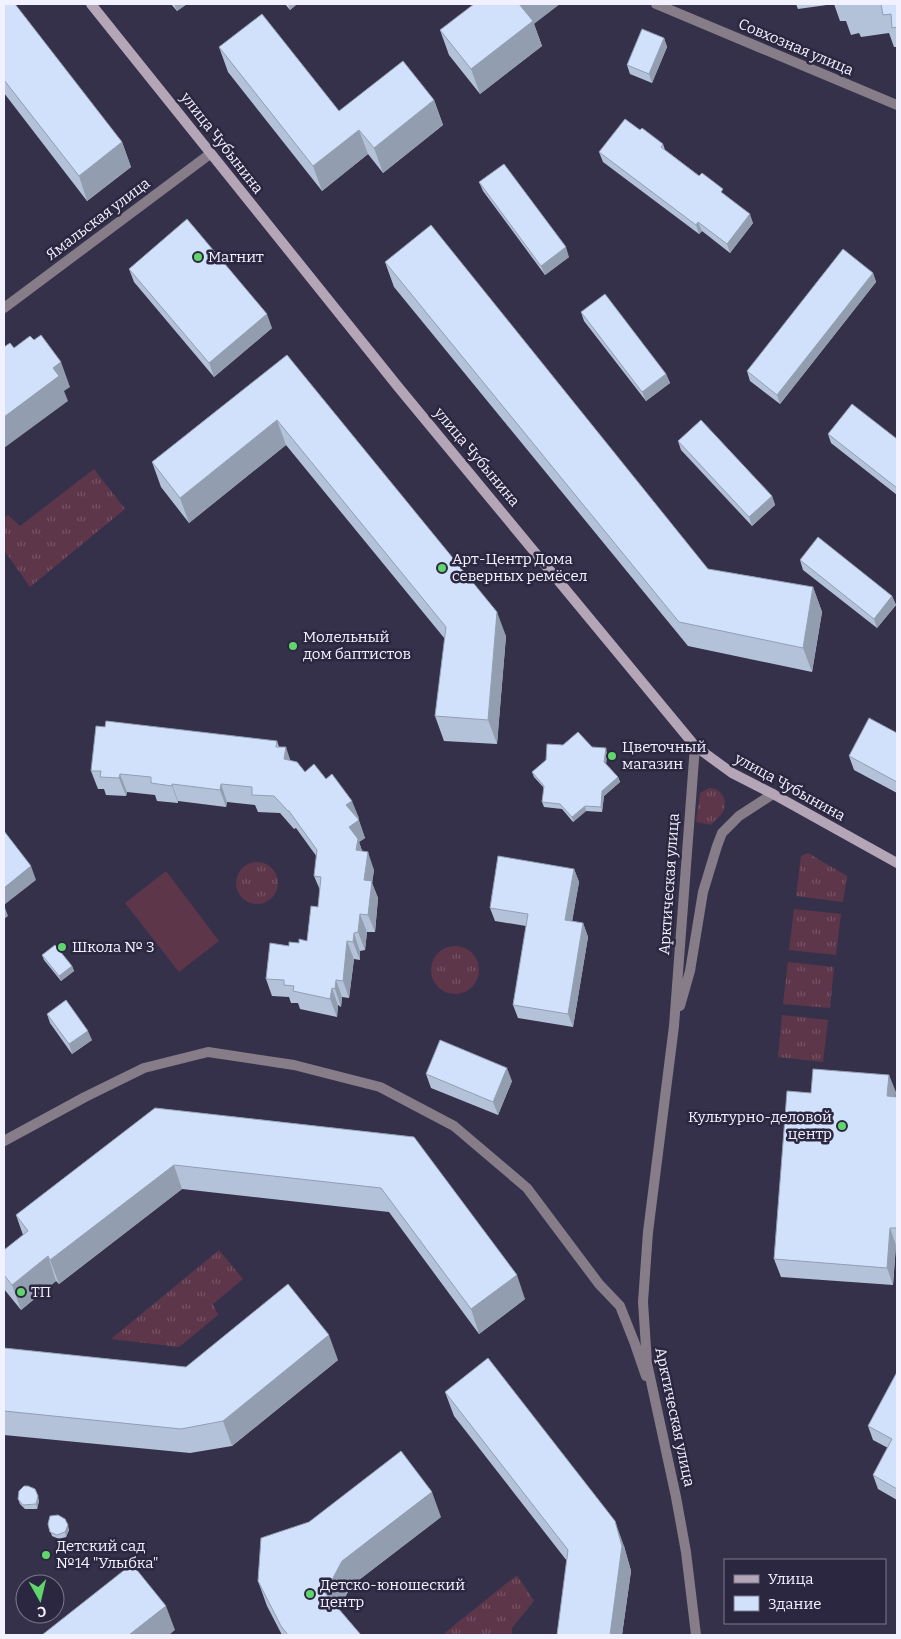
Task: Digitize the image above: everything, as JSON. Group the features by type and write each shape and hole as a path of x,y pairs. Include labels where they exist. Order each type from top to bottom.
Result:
{"main road":[{"name":"улица Чубынина","path":"91,4 399,388 695,746 732,773 897,863"}],"street":[{"name":"Совхозная улица","path":"656,4 897,105"},
{"name":"Ямальская улица","path":"4,308 210,154"},
{"name":"Арктическая улица","path":"695,746 674,1026 648,1232 643,1302 647,1363 685,1543 696,1635"},
{"name":"Арктическая улица","path":"674,1026 690,971 703,892 722,833 739,816 773,794"},
{"path":"4,1141 85,1096 144,1068 208,1052 294,1065 380,1087 454,1126 527,1188 599,1284 620,1306 653,1398"}],"green space":[{"path":"94,469 125,509 30,587 4,550 4,518 8,515 20,526"},
{"path":"709,788 720,792 725,802 723,812 711,825 696,822 700,793"},
{"path":"808,853 847,876 843,902 796,896 801,856"},
{"path":"261,862 269,865 275,871 278,883 275,895 269,901 253,904 245,901 239,895 236,879 239,871 245,865"},
{"path":"166,871 219,941 179,972 125,903"},
{"path":"794,909 841,914 836,955 789,950"},
{"path":"455,946 464,948 472,953 477,961 479,970 477,979 472,987 464,992 455,994 446,992 438,987 433,979 431,970 433,961 438,953 446,948"},
{"path":"788,962 834,967 830,1008 783,1004"},
{"path":"782,1015 828,1020 823,1062 778,1057"},
{"path":"219,1250 243,1279 213,1304 218,1315 179,1347 111,1339"},
{"path":"517,1575 534,1601 512,1628 512,1635 442,1635"}],"building":[{"path":"4,4 15,4 122,142 79,176 4,80"},
{"path":"474,4 519,4 533,21 471,69 440,30"},
{"path":"881,4 897,4 897,27 892,28 891,14 883,15"},
{"path":"262,14 339,111 403,61 434,100 374,148 359,130 313,166 219,47"},
{"path":"642,29 664,38 649,74 627,65"},
{"path":"625,119 640,130 642,128 663,144 661,147 699,176 702,173 723,189 721,192 750,214 727,244 698,222 696,225 599,152"},
{"path":"504,164 566,247 541,266 479,182"},
{"path":"187,219 267,314 209,363 129,269"},
{"path":"431,225 708,569 813,587 803,648 679,622 385,262"},
{"path":"843,249 873,273 777,395 747,371"},
{"path":"605,294 666,374 642,392 581,312"},
{"path":"41,335 61,362 53,368 59,376 4,417 4,347 10,343 14,348 30,336 34,340"},
{"path":"287,355 497,612 488,720 435,716 446,627 277,420 180,498 152,462"},
{"path":"852,404 897,439 897,488 828,434"},
{"path":"701,420 772,496 749,517 678,441"},
{"path":"818,537 892,596 874,619 800,560"},
{"path":"869,718 897,733 897,782 849,756"},
{"path":"106,721 277,741 276,747 286,747 284,759 297,762 305,772 314,764 326,779 332,774 352,801 346,805 359,820 349,827 358,839 356,850 368,852 364,880 372,881 368,915 360,914 358,932 354,933 353,942 347,941 343,981 336,980 335,989 332,988 330,999 293,991 294,986 284,985 284,980 266,979 270,943 289,946 289,942 299,943 299,939 307,941 311,906 318,907 321,877 314,876 317,850 289,811 274,796 252,795 252,787 221,784 220,790 151,783 151,777 120,774 119,778 100,777 101,771 91,771 96,726 105,727"},
{"path":"578,732 592,747 606,748 604,762 618,777 602,791 601,807 585,806 572,817 560,804 542,802 544,786 532,772 546,760 547,744 563,745"},
{"path":"4,831 31,866 4,888"},
{"path":"498,856 574,869 565,920 583,923 568,1014 513,1005 528,914 490,908"},
{"path":"55,945 72,966 59,976 42,955"},
{"path":"66,1000 88,1031 69,1044 47,1014"},
{"path":"440,1040 507,1068 493,1102 426,1074"},
{"path":"813,1069 889,1075 887,1096 897,1097 897,1228 890,1228 887,1268 774,1259 787,1091 811,1093"},
{"path":"155,1108 414,1137 517,1275 471,1309 381,1188 174,1165 50,1260 48,1256 12,1285 4,1275 4,1250 28,1231 16,1215"},
{"path":"288,1284 329,1335 223,1421 181,1429 4,1411 4,1348 186,1367"},
{"path":"488,1358 615,1521 622,1546 610,1635 557,1635 568,1550 445,1392"},
{"path":"897,1372 897,1489 873,1475 892,1439 868,1426"},
{"path":"401,1451 432,1492 342,1561 325,1593 361,1635 288,1635 281,1626 258,1581 261,1538 309,1522"},
{"path":"24,1486 35,1489 38,1496 36,1504 23,1505 18,1499 19,1491"},
{"path":"58,1515 65,1519 68,1525 65,1532 57,1535 50,1532 48,1524 50,1516"},
{"path":"132,1564 166,1606 129,1635 42,1635 56,1624 65,1624 65,1617"}],"place":[{"name":"Магнит","path":"198,257"},
{"name":"Арт-Центр Дома северных ремёсел","path":"442,568"},
{"name":"Молельный дом баптистов","path":"293,646"},
{"name":"Цветочный магазин","path":"612,756"},
{"name":"Школа № 3","path":"62,947"},
{"name":"Культурно-деловой центр","path":"842,1126"},
{"name":"ТП","path":"21,1292"},
{"name":"Детский сад №14 \"Улыбка\"","path":"46,1555"},
{"name":"Детско-юношеский центр","path":"310,1594"}]}
